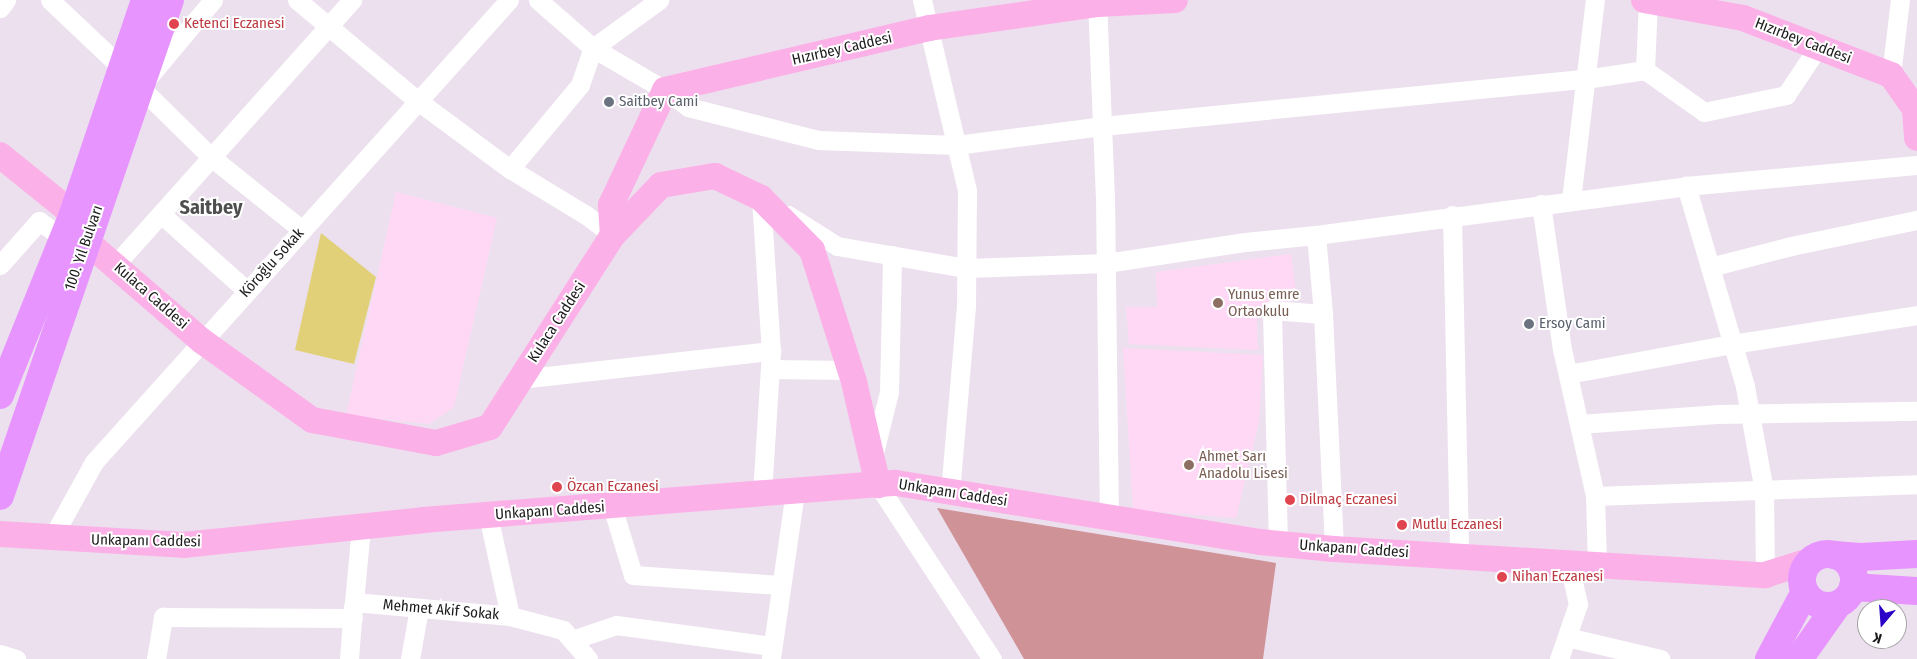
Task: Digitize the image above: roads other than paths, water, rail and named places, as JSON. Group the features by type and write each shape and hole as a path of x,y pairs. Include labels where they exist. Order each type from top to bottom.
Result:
{"main road":[{"name":"100. Yıl Bulvarı","path":"131,78 145,0"},
{"name":"100. Yıl Bulvarı","path":"0,395 74,231 131,78 170,0"},
{"name":"Hızırbey Caddesi","path":"666,90 929,28 1098,2 1175,0"},
{"name":"Hızırbey Caddesi","path":"1646,0 1743,18 1891,75"},
{"path":"1891,75 1916,109 1917,125"},
{"path":"613,234 611,205 666,90"},
{"name":"Kulaca Caddesi","path":"0,155 74,231 202,341 312,420 436,443 490,427 613,234 661,185 715,176 761,198 812,250 850,370 875,472"},
{"name":"100. Yıl Bulvarı","path":"0,496 74,231"},
{"name":"Unkapanı Caddesi","path":"0,534 183,545 488,515 795,491 875,472 896,483 1109,518 1334,550 1765,574 1813,572"},
{"path":"1769,659 1813,572 1861,557 1917,554"},
{"path":"1799,659 1846,596 1852,569 1848,563 1813,572"},
{"path":"1813,572 1815,603 1822,606 1846,596 1917,591"}],"street":[{"path":"0,8 6,0"},
{"path":"50,0 211,157 302,230"},
{"path":"131,78 213,0"},
{"path":"297,0 418,101 510,169 586,215 613,234"},
{"path":"115,265 352,0"},
{"name":"Köroğlu Sokak","path":"52,538 94,462 509,0"},
{"path":"538,0 593,48 666,90 688,107 818,140 956,145 1102,126 1585,79 1644,70 1704,112 1786,95 1818,47"},
{"path":"510,169 580,85 593,48 659,0"},
{"path":"922,0 967,191 966,306 950,492"},
{"path":"1570,200 1594,0"},
{"path":"1644,70 1646,0"},
{"path":"1891,75 1900,0"},
{"path":"1098,2 1106,263 1109,518"},
{"path":"761,198 837,246 966,268 1106,263 1245,242 1316,235 1570,200 1686,186 1917,165"},
{"path":"1686,186 1745,386 1764,491 1765,574"},
{"path":"761,198 771,351 762,494"},
{"path":"1541,204 1568,374 1595,496 1598,566"},
{"path":"161,214 247,291"},
{"path":"1452,216 1459,556"},
{"path":"1710,267 1791,246 1917,220"},
{"path":"0,265 39,221 74,231"},
{"path":"1316,235 1323,314 1334,550"},
{"path":"892,255 890,392 875,472 992,659"},
{"path":"1278,543 1272,310 1323,314"},
{"path":"1568,374 1732,344 1917,314"},
{"path":"520,380 771,351"},
{"path":"770,369 850,370"},
{"path":"1579,424 1717,414 1917,411"},
{"path":"1595,496 1917,484"},
{"path":"572,640 616,625 772,653 795,491"},
{"path":"612,506 633,575 781,585"},
{"path":"488,515 510,616"},
{"path":"350,659 361,527"},
{"path":"1559,659 1578,604 1570,564"},
{"path":"410,659 420,608"},
{"name":"Mehmet Akif Sokak","path":"156,659 163,617 420,608 510,616 563,630 588,659"},
{"path":"1567,636 1660,659"},
{"path":"0,654 16,659"}],"place":[{"name":"Ketenci Eczanesi","path":"174,24"},
{"name":"Saitbey Cami","path":"609,102"},
{"name":"Yunus emre Ortaokulu","path":"1218,303"},
{"name":"Ersoy Cami","path":"1529,324"},
{"name":"Ahmet Sarı Anadolu Lisesi","path":"1189,465"},
{"name":"Özcan Eczanesi","path":"557,487"},
{"name":"Dilmaç Eczanesi","path":"1290,500"},
{"name":"Mutlu Eczanesi","path":"1402,525"},
{"name":"Nihan Eczanesi","path":"1502,577"}],"district":[{"name":"Saitbey","path":"211,207"}]}
